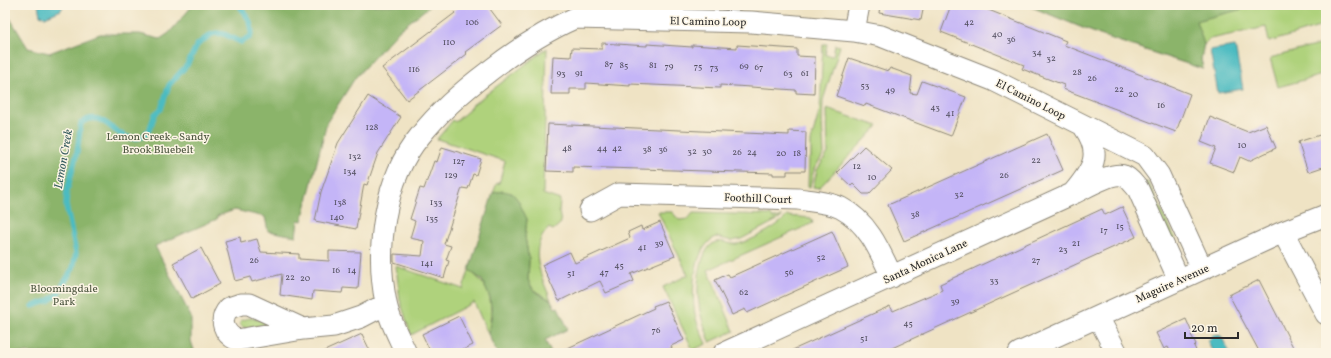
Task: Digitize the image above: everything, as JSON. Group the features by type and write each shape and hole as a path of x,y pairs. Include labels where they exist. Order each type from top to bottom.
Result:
{"street":[{"path":"854,31 859,5"},
{"name":"El Camino Loop","path":"406,353 386,304 382,266 383,226 392,191 405,160 419,136 474,83 523,45 550,29 576,18 751,22 854,31 881,36 993,80 1145,156 1159,175 1202,269"},
{"path":"1074,193 1088,175 1094,154 1094,144 1084,126"},
{"name":"Santa Monica Lane","path":"724,353 1111,176 1119,175 1127,178 1138,189 1179,280"},
{"name":"Foothill Court","path":"590,210 619,194 798,199 820,202 841,208 859,222 876,240 892,277"},
{"name":"Maguire Avenue","path":"1019,353 1283,232 1326,215"},
{"path":"1283,232 1326,314"},
{"path":"303,329 334,326 361,316 386,304"},
{"path":"1098,317 1117,353"}],"green space":[{"name":"Lemon Creek - Sandy Brook Bluebelt","path":"193,5 431,5 399,30 355,78 327,122 302,221 298,220 296,236 268,231 265,217 235,210 217,216 217,219 155,246 191,317 191,341 195,353 5,353 5,10 28,48 49,53 100,34 140,34 160,39 169,33"},
{"path":"1027,5 1326,5 1326,25 1269,42 1266,27 1210,39 1206,42 1201,52 1203,69 1100,35"},
{"path":"1027,5 1258,5 1196,21 1204,44 1201,59 1203,69 1100,35"},
{"path":"1326,43 1326,74 1278,87 1270,58"},
{"path":"823,44 827,44 825,55 833,56 835,45 840,46 823,100 822,122 824,154 814,169 810,187 808,186 809,158 811,158 811,141 820,109"},
{"path":"547,48 543,194 560,200 559,212 561,223 553,230 549,228 542,236 537,254 543,282 551,300 533,289 528,280 529,260 525,237 527,219 503,191 493,193 497,183 499,184 505,161 437,139 453,120 455,122 472,107 471,106"},
{"path":"827,109 878,126 819,188 813,187 817,170 828,153"},
{"path":"1148,182 1175,238 1173,244 1144,183"},
{"path":"503,191 512,193 518,200 527,219 525,237 529,260 528,280 533,290 551,300 555,308 558,307 568,329 545,340 551,353 497,353 488,334 492,314 490,298 482,280 469,270 493,193"},
{"path":"658,212 672,212 679,220 688,219 693,213 771,215 772,218 779,218 781,216 781,218 741,239 732,241 716,237 708,242 702,250 695,272 693,295 698,326 706,344 693,350 663,287 688,275"},
{"path":"787,216 811,218 813,223 708,270 734,331 710,342 703,323 698,297 700,269 706,252 710,246 716,242 732,244 743,243 771,229"},
{"path":"396,266 463,289 469,270 483,284 490,299 491,315 488,334 474,302 411,335 400,300"},
{"path":"250,318 272,324 245,328 240,325 241,320"}],"water":[{"path":"38,5 63,6 61,10 45,17 40,15"},
{"path":"1235,46 1243,89 1218,93 1210,50"},
{"path":"1213,335 1221,336 1230,353 1213,353 1208,342"}],"building":[{"path":"461,5 487,5 502,25 465,52 467,54 407,100 382,68 455,13 453,11"},
{"path":"880,5 924,5 921,20 879,13"},
{"path":"951,5 976,5 1066,41 1064,45 1190,94 1176,132 1063,89 1064,85 1022,69 1024,65 941,32"},
{"path":"602,43 692,47 692,45 737,48 737,45 797,49 797,56 815,57 814,94 796,93 796,90 720,85 720,88 630,84 630,86 586,83 586,89 570,89 570,94 551,94 553,56 571,57 572,48 602,49"},
{"path":"849,58 888,71 890,68 912,76 910,93 917,94 922,81 966,97 951,136 866,104 865,106 836,96"},
{"path":"368,96 401,117 378,153 367,185 364,184 356,229 315,221 321,192 338,143"},
{"path":"1210,117 1248,132 1266,125 1276,148 1249,161 1240,157 1234,172 1210,163 1216,148 1201,142"},
{"path":"548,124 789,135 789,131 806,132 805,171 787,171 787,175 773,175 773,173 573,167 573,172 546,171"},
{"path":"1326,133 1326,166 1308,172 1298,142"},
{"path":"1047,134 1063,170 904,241 888,205"},
{"path":"864,146 892,170 869,194 863,194 853,184 851,186 837,173"},
{"path":"442,147 481,159 476,175 473,174 468,189 462,188 444,244 451,246 446,260 449,261 444,278 394,262 394,254 422,256 424,241 410,238 415,221 410,219 420,188 424,189 434,161 437,162"},
{"path":"1122,207 1136,237 881,353 786,353 890,306 893,311 942,290 940,284 1102,209 1105,215"},
{"path":"660,222 675,256 631,274 634,281 606,293 600,281 559,301 542,265 570,252 575,263 630,238 628,232 641,226 642,230"},
{"path":"832,231 848,267 747,313 745,309 732,315 715,280 728,274 730,277"},
{"path":"240,237 241,243 257,239 261,252 299,254 299,259 329,261 329,251 361,252 358,289 343,288 342,293 313,291 312,300 280,295 282,274 252,282 250,277 235,281 225,241"},
{"path":"201,248 220,284 192,299 173,263"},
{"path":"1259,280 1296,353 1260,353 1229,295"},
{"path":"666,301 684,340 671,346 672,348 661,353 557,353 654,308 653,306"},
{"path":"459,316 473,345 456,353 431,353 422,334"},
{"path":"1186,319 1193,335 1191,335 1196,344 1194,346 1197,353 1171,353 1168,347 1164,349 1156,333"},
{"path":"362,334 371,353 320,353"}],"waterway":[{"name":"Lemon Creek","path":"33,306 48,301 57,295 73,268 76,253 66,205 67,191 77,152 81,123 90,119 98,119 126,136 134,138 144,136 150,128 155,114 161,109 169,85 187,65 197,45 210,35 216,33 224,34 241,42 250,37 252,29 251,24 239,5"}],"park label":[{"name":"Bloomingdale Park","path":"64,294"}]}
